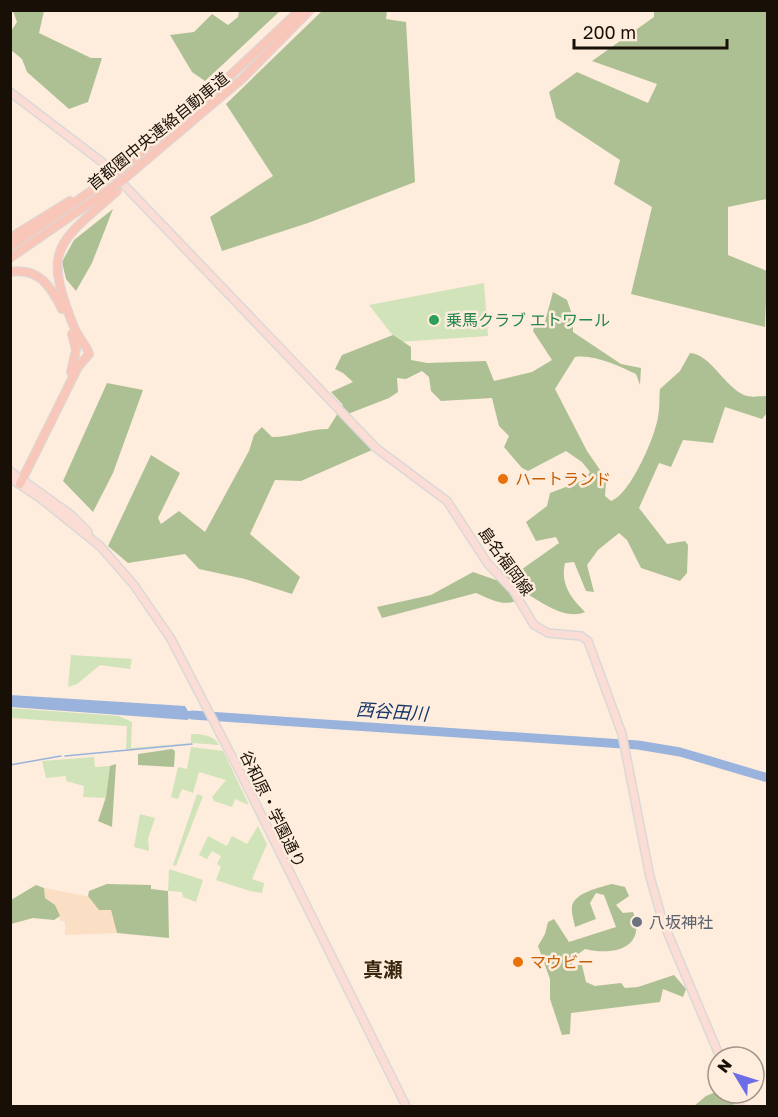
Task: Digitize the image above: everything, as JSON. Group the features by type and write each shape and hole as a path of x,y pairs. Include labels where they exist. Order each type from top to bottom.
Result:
{"highway":[{"name":"首都圏中央連絡自動車道","path":"10,247 166,132 255,55 300,10"},
{"name":"首都圏中央連絡自動車道","path":"10,258 126,180 242,80 310,10"},
{"path":"10,238 27,230 106,178"},
{"path":"21,481 78,367 89,354 79,340 62,296 56,271 58,255 75,227 115,189"},
{"path":"10,272 30,272 44,280 55,294 71,331 76,357 59,404"}],"main road":[{"name":"島名福岡線","path":"10,92 102,162 376,448 447,501 488,564 513,590 534,625 548,633 581,636 588,641 625,743 649,871 663,922 715,1045"},
{"name":"谷和原・学園通り","path":"10,471 80,522 151,607 217,725 406,1107"},
{"name":"谷和原・学園通り","path":"10,478 21,481"}],"shaded area":[{"path":"44,888 91,897 99,910 111,910 117,933 65,935 65,922 60,920 55,905 45,898"}],"green space":[{"path":"323,10 387,11 386,19 406,22 415,182 308,223 222,251 210,217 273,176 226,104"},
{"path":"13,11 44,11 39,33 91,58 102,58 88,102 69,109 27,72 22,59 11,50 11,31 17,22"},
{"path":"239,11 280,11 205,81 192,72 170,35 194,32 212,14 228,25 238,17"},
{"path":"654,11 767,11 767,199 728,207 728,255 767,271 765,327 631,294 652,207 614,184 620,160 556,118 549,92 577,72 648,103 657,84 592,61 654,17"},
{"path":"113,209 92,263 76,291 66,279 62,262 74,240"},
{"name":"乗馬クラブ エトワール","path":"484,283 488,336 398,342 369,305"},
{"path":"553,292 567,300 573,317 573,332 621,364 641,368 640,385 636,374 606,361 590,357 575,357 555,389 606,482 605,496 611,501 626,488 647,451 658,417 660,389 680,371 690,353 711,364 730,385 744,395 767,396 767,413 762,419 725,407 713,443 683,440 671,467 659,463 639,508 667,544 685,541 688,545 687,573 680,581 641,568 627,540 619,533 598,550 587,565 594,592 586,591 574,562 565,563 565,584 585,612 563,613 529,595 515,602 503,603 476,593 382,618 377,607 431,595 473,572 496,580 518,572 559,543 556,537 536,541 526,522 547,506 550,493 584,480 590,472 582,462 566,451 528,471 522,468 504,447 509,436 499,426 492,398 441,401 431,391 429,377 422,371 406,379 397,378 398,392 389,398 340,417 372,450 301,481 275,480 250,534 300,577 292,594 245,579 199,569 185,554 128,563 108,546 151,455 180,473 158,518 161,524 179,511 205,532 249,451 254,435 262,427 272,437 328,429 343,405 331,392 353,382 335,369 342,355 393,335 411,347 411,360 427,363 486,361 494,381 532,372 552,360 533,331 535,324 544,325"},
{"path":"107,383 143,390 113,473 93,512 63,481"},
{"path":"71,655 132,659 130,669 100,665 77,684 68,687"},
{"path":"10,708 119,716 132,722 131,748 191,743 191,734 211,737 219,745 192,743 126,750 127,726 11,718"},
{"path":"191,747 223,751 249,805 235,799 232,807 214,801 212,797 226,780 199,772 193,793 182,789 178,799 171,797 178,767 187,769"},
{"path":"172,749 175,751 174,767 138,765 138,754"},
{"path":"94,757 95,767 110,766 106,798 83,797 84,786 66,781 66,776 46,778 42,761"},
{"path":"116,764 112,827 98,821 106,797 110,766"},
{"path":"197,794 203,796 176,866 173,865"},
{"path":"140,814 155,818 148,839 149,851 134,847"},
{"path":"258,826 267,844 252,879 264,883 262,893 216,880 221,867 217,864 221,856 212,851 207,859 199,855 208,836 227,846 232,836 247,844"},
{"path":"169,869 203,880 196,902 183,897 182,892 168,891"},
{"path":"107,884 151,885 151,889 168,891 169,938 117,933 111,910 99,910 88,896 89,891"},
{"path":"612,884 625,887 629,896 616,905 623,913 633,912 636,924 632,941 617,950 585,949 573,958 572,965 582,965 586,982 595,986 621,983 625,988 638,987 674,975 686,989 683,997 663,989 660,1002 571,1013 570,1034 562,1035 550,999 550,979 538,946 545,934 548,922 554,919 569,942 616,927 604,895 596,893 590,903 596,919 575,927 572,912 574,902 582,894"},
{"path":"36,885 44,888 45,898 55,905 60,916 54,920 33,918 11,924 11,900"},
{"path":"706,1096 706,1105 732,1105 728,1106 694,1106"}],"water":[{"path":"10,695 185,706 188,711 200,712 203,717 190,716 188,720 11,707"}],"waterway":[{"name":"西谷田川","path":"192,715 638,745 680,752 768,778"},
{"path":"65,756 192,744"},
{"path":"10,765 61,756"}],"place":[{"name":"乗馬クラブ エトワール","path":"434,320"},
{"name":"ハートランド","path":"503,479"},
{"name":"八坂神社","path":"637,922"},
{"name":"マウビー","path":"518,962"}],"district":[{"name":"真瀬","path":"383,969"}]}
